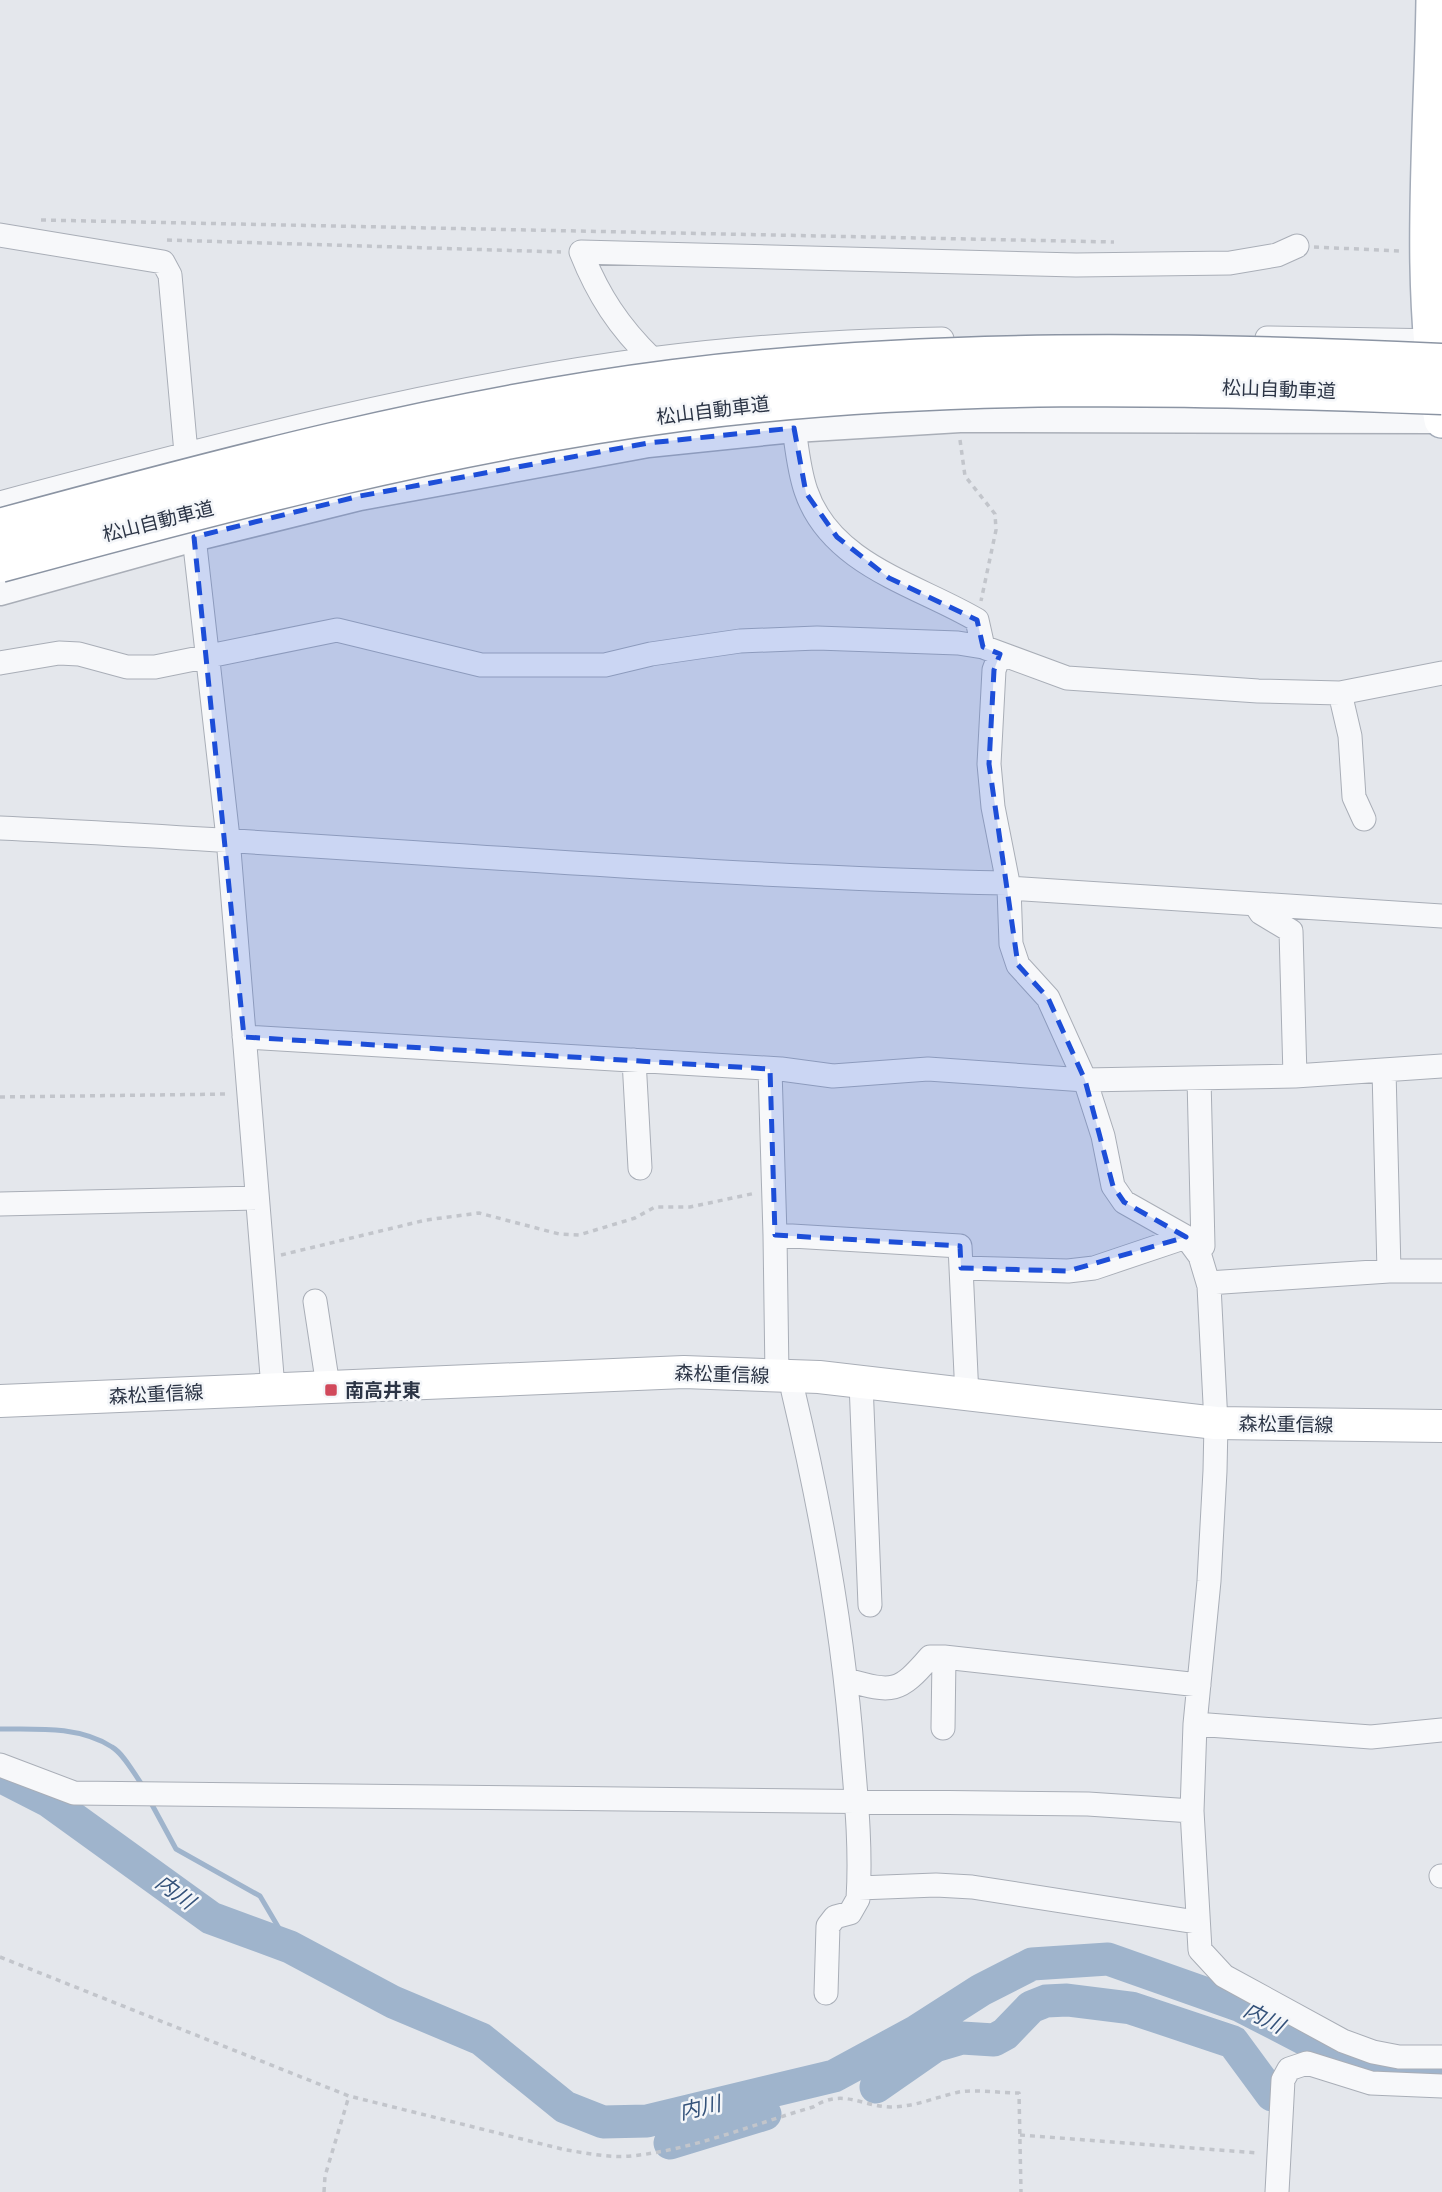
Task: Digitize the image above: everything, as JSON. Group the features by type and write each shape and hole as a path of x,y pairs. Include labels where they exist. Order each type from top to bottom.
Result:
{"highway":[{"name":"松山自動車道","path":"0,528 342,440 503,406 673,379 827,365 1026,354 1253,354 1439,348"},
{"name":"松山自動車道","path":"0,563 124,529 349,474 510,441 679,412 831,397 1024,386 1252,387 1442,395"}],"main road":[{"path":"1434,0 1434,247 1442,419"},
{"name":"森松重信線","path":"0,1401 684,1372 785,1376 861,1383 1216,1423 1442,1426"}],"street":[{"path":"0,235 163,262 170,275 186,453"},
{"path":"652,359 610,313 593,284 581,252 1076,265 1230,263 1277,255 1297,246"},
{"path":"0,503 186,453 461,392 652,359 880,340 1235,337 1439,348"},
{"path":"0,591 194,537 360,496 607,451 794,428 960,418 1442,419"},
{"path":"794,428 806,492 816,511 849,549 889,578 942,599 977,621 991,651 994,670 989,764 993,807 1008,886 1011,944 1018,965 1048,998 1085,1080 1103,1136 1113,1186 1124,1202 1202,1242"},
{"path":"194,537 228,838 273,1388"},
{"path":"0,663 59,653 127,667 155,667 337,630 355,632 481,666 605,665 651,653 740,641 817,638 958,643 991,651 1067,678 1258,691 1340,693 1442,673"},
{"path":"1340,693 1350,736 1354,797 1364,819"},
{"path":"0,828 228,838 774,874 1008,886 1442,916"},
{"path":"1255,904 1261,913 1290,931 1295,1076"},
{"path":"244,1037 770,1069 833,1076 928,1069 1085,1080 1295,1076 1442,1066"},
{"path":"634,1060 640,1168"},
{"path":"770,1069 775,1235 785,1376 793,1391 821,1507 847,1680 857,1802 859,1888 856,1907 850,1913 835,1917 828,1926 826,1993"},
{"path":"1384,1070 1390,1271"},
{"path":"1199,1078 1202,1242 1208,1283 1216,1423 1209,1581 1195,1724 1192,1811 1196,1922 1200,1950 1224,1976 1343,2041 1399,2057 1442,2057"},
{"path":"0,1204 257,1198"},
{"path":"775,1235 960,1246 967,1396"},
{"path":"961,1269 1081,1269 1202,1242"},
{"path":"1208,1283 1390,1271 1442,1271"},
{"path":"316,1301 328,1386"},
{"path":"861,1383 870,1605"},
{"path":"847,1680 893,1688 911,1681 930,1657 944,1657 1199,1685"},
{"path":"943,1728 944,1657"},
{"path":"1195,1724 1371,1737 1442,1730"},
{"path":"0,1765 74,1793 1088,1804 1192,1811"},
{"path":"859,1888 936,1885 972,1887 1196,1922"},
{"path":"1277,2192 1283,2080 1289,2069 1307,2063 1371,2083 1442,2086"}],"path":[{"path":"155,240 581,252"},
{"path":"960,418 960,452 965,476 995,514 996,530 977,621"},
{"path":"0,1097 249,1093"},
{"path":"262,1261 387,1228 479,1213 559,1234 579,1235 635,1218 655,1207 690,1207 773,1189"},
{"path":"0,1957 349,2096 566,2150 598,2155 629,2156 666,2150 813,2107 825,2099 854,2097 874,2105 890,2107 912,2105 961,2092 1019,2093 1021,2192"},
{"path":"324,2192 325,2176 349,2096"},
{"path":"1020,2135 1279,2155"}],"highlighted area":[{"path":"794,428 806,493 837,537 889,578 977,620 983,647 1000,654 994,670 989,764 1018,965 1048,998 1085,1080 1113,1186 1124,1202 1186,1237 1068,1271 961,1268 960,1246 775,1235 770,1069 244,1037 194,537 360,496 648,443"}],"waterway":[{"path":"0,1729 58,1730 99,1740 121,1754 143,1786"},
{"name":"内川","path":"0,1776 49,1801 211,1918 290,1947 393,2002 481,2039 565,2107 603,2122 647,2121 834,2076 917,2031 981,1990 1032,1964 1108,1959 1241,2006 1328,2051 1391,2072 1442,2072"},
{"path":"150,1801 176,1849 260,1896 290,1947"},
{"path":"876,2087 935,2046 962,2038 994,2040 1005,2034 1031,2007 1046,2001 1067,2000 1131,2008 1233,2042 1272,2095"},
{"path":"670,2143 765,2114"}],"place":[{"name":"南高井東","path":"331,1390"}]}
